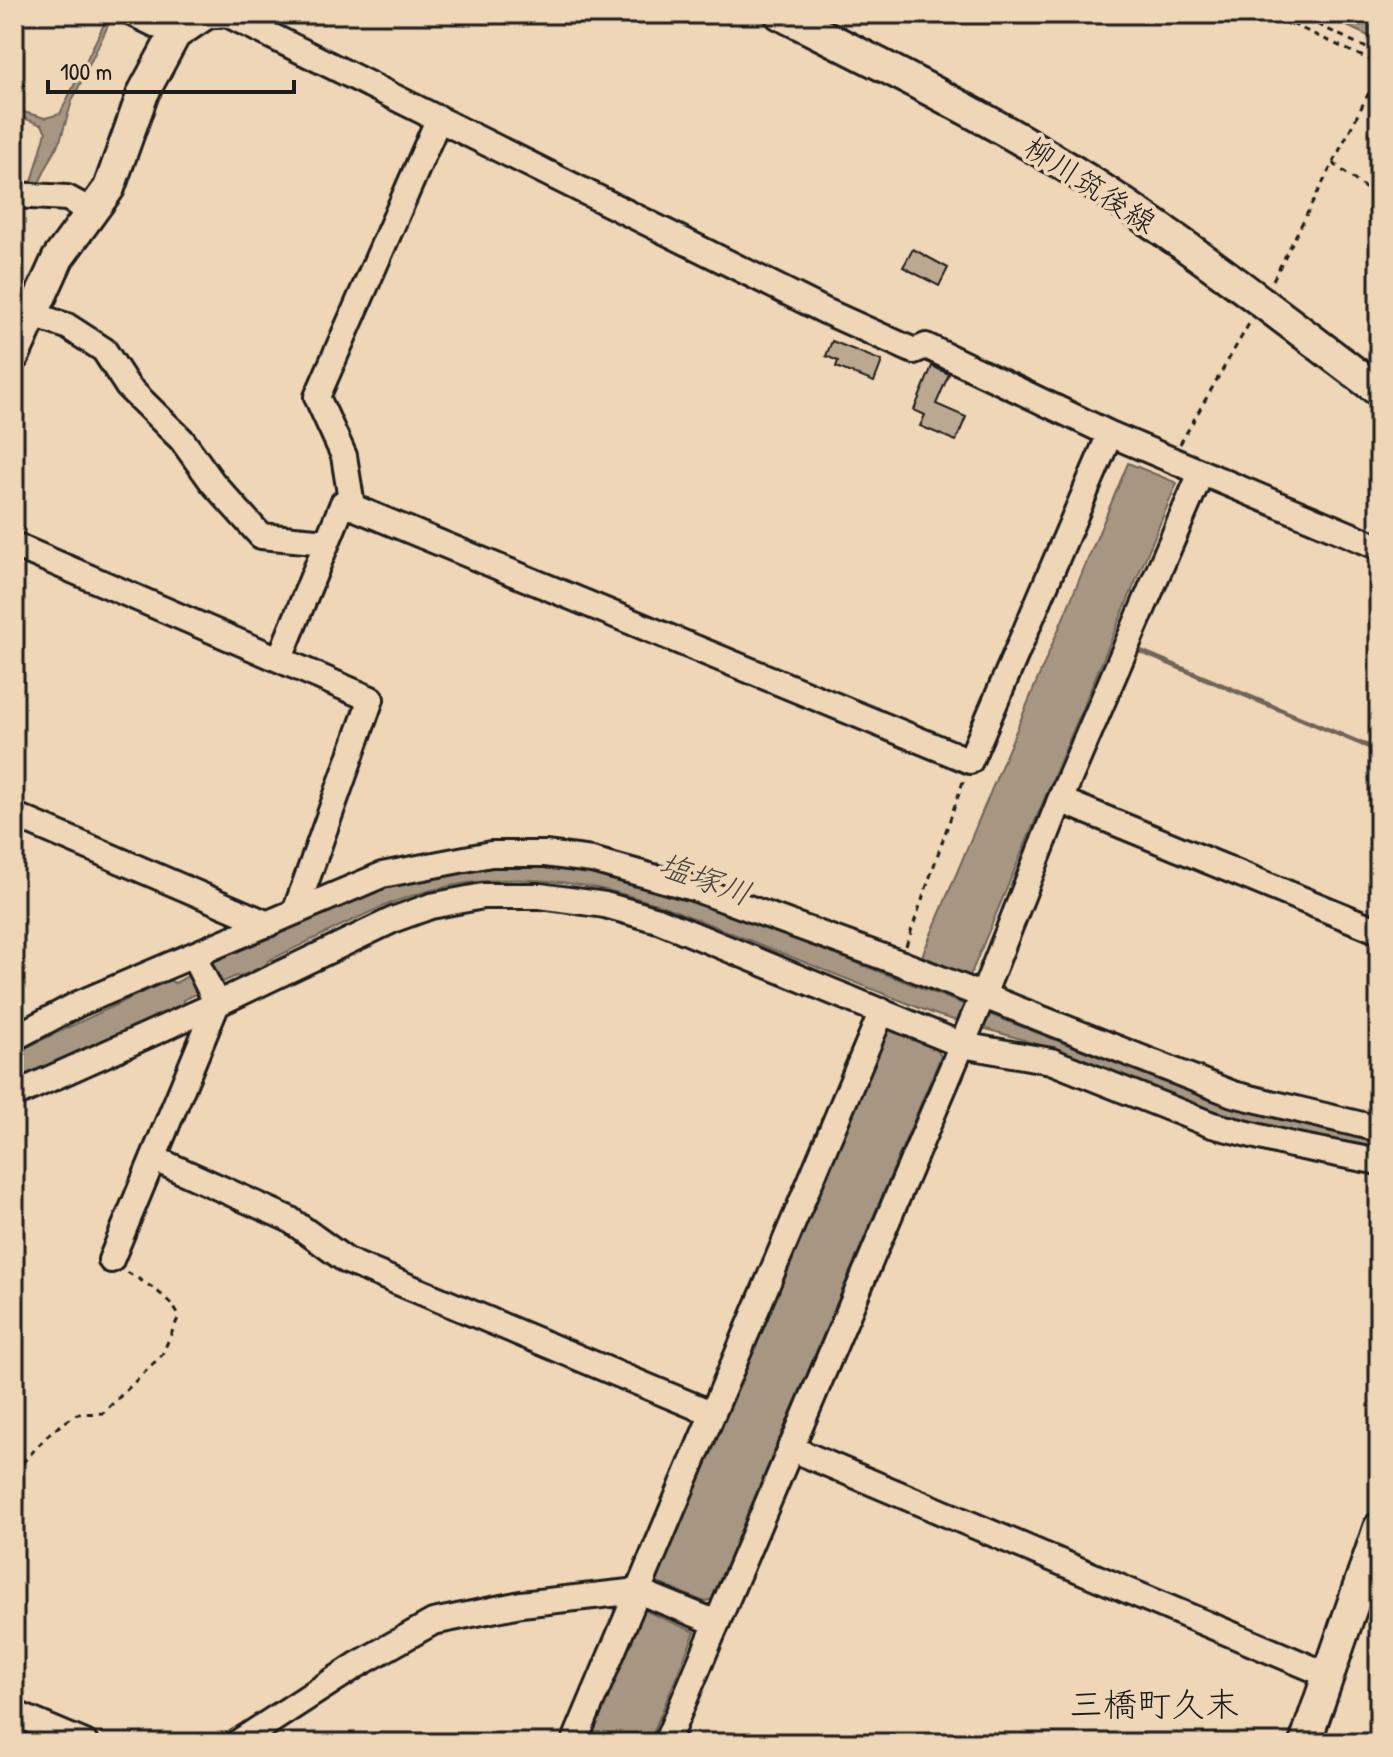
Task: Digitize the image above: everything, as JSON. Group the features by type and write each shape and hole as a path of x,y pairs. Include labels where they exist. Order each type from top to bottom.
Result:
{"main road":[{"name":"柳川筑後線","path":"780,14 932,90 1094,184 1230,277 1379,391"},
{"path":"14,355 58,258 109,188 143,93 175,34 204,15"},
{"path":"1305,1743 1378,1534"}],"street":[{"path":"134,14 175,34"},
{"path":"204,15 227,14 825,311 914,351 926,346 1170,461 1379,547"},
{"path":"352,506 344,456 317,397 439,118"},
{"path":"14,195 67,198 91,211"},
{"path":"33,315 67,326 104,350 128,387 182,440 213,483 261,536 327,542"},
{"path":"280,658 343,503 970,761 1110,434"},
{"path":"666,1743 983,995 1060,800 1201,473"},
{"path":"14,545 371,699 295,912"},
{"path":"1060,800 1379,931"},
{"path":"14,815 268,924"},
{"path":"14,1038 78,1004 382,875 491,854 545,854 592,860 649,874 900,963 1233,1094 1379,1129"},
{"path":"14,1095 395,919 431,906 483,896 540,896 605,905 658,920 962,1045 1051,1061 1212,1125 1379,1162"},
{"path":"111,1260 155,1159 215,1000 194,957"},
{"path":"574,1743 882,1011"},
{"path":"155,1159 289,1219 347,1261 711,1413"},
{"path":"790,1448 1328,1675"},
{"path":"237,1743 357,1665 433,1622 521,1604 638,1591 717,1623"},
{"path":"14,1713 85,1743"}],"path":[{"path":"1270,14 1379,64"},
{"path":"1296,14 1379,54"},
{"path":"1170,461 1261,302 1379,73"},
{"path":"1333,163 1379,199"},
{"path":"900,963 970,761"},
{"path":"14,1472 51,1432 77,1414 103,1413 162,1355 179,1316 173,1304 111,1260"}],"shaded area":[{"path":"109,14 113,15 72,101 61,138 36,189 30,189 46,132 42,125 18,116 20,111 45,118 60,114"},
{"path":"1321,14 1367,14 1379,20 1379,41"},
{"path":"1128,463 1177,483 970,976 922,956"},
{"name":"塩塚川","path":"506,864 552,864 645,881 1208,1099 1269,1117 1379,1142 1379,1151 1318,1140 1218,1112 1021,1039 937,1015 635,897 564,883 528,880 492,880 456,885 384,906 268,961 266,965 183,1000 182,1006 14,1083 14,1053 169,980 175,983 255,940 258,942 364,897 445,870"},
{"path":"888,1028 934,1045 941,1056 712,1599 705,1602 655,1582"},
{"path":"641,1609 695,1632 649,1743 586,1743"}],"building":[{"path":"913,249 948,268 939,286 903,267"},
{"path":"832,341 882,361 874,382 836,367 838,361 826,356"},
{"path":"932,366 949,374 936,404 966,417 956,441 920,426 925,415 914,410"}],"waterway":[{"path":"1133,648 1379,751"}],"district":[{"name":"三橋町久末","path":"1154,1704"}]}
